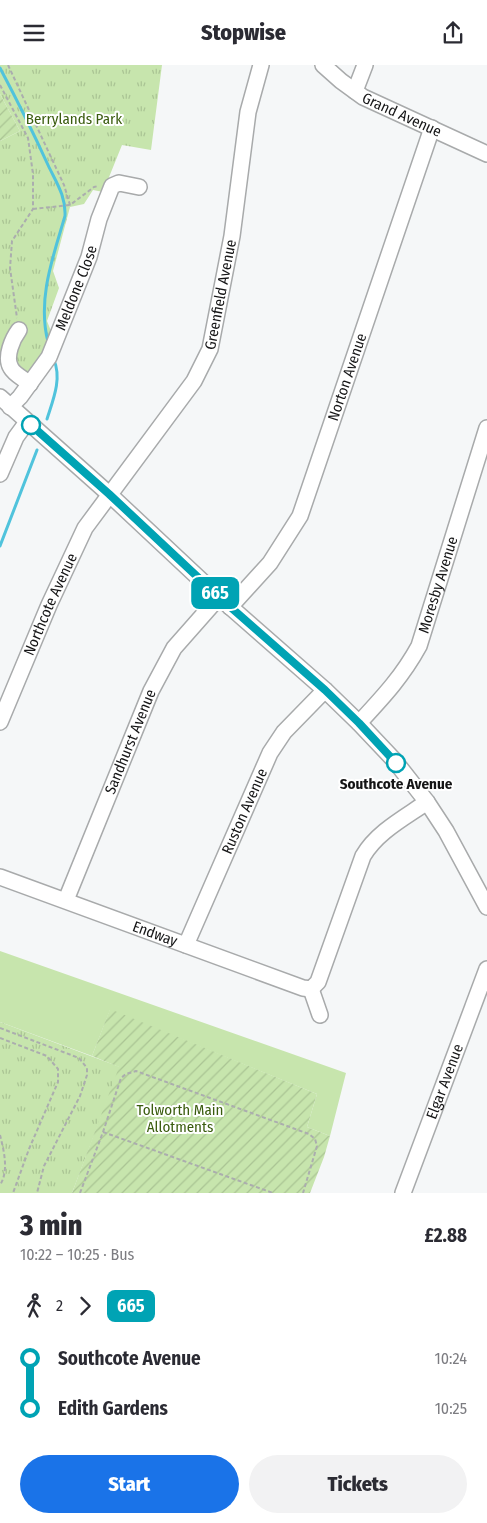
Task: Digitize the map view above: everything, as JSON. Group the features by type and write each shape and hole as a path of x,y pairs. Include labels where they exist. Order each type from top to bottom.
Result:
{"street":[{"name":"Greenfield Avenue","path":"109,494 194,381 210,349 232,237 248,112 261,65"},
{"name":"Grand Avenue","path":"323,65 363,97 487,154"},
{"path":"355,91 365,65"},
{"name":"Norton Avenue","path":"224,602 270,563 300,516 432,128"},
{"path":"112,186 119,183 140,187"},
{"name":"Meldone Close","path":"5,402 30,384 49,357 89,257 112,186"},
{"path":"19,330 12,339 8,361 11,369 30,384"},
{"path":"5,402 109,494 224,602 325,690 359,723 394,760 426,802 446,831 487,907"},
{"path":"0,474 16,437 27,422"},
{"name":"Moresby Avenue","path":"359,723 406,669 419,646 487,428"},
{"name":"Northcote Avenue","path":"0,722 49,605 84,528 109,494"},
{"name":"Sandhurst Avenue","path":"66,901 151,691 174,648 224,602"},
{"name":"Ruston Avenue","path":"186,945 270,753 284,732 325,690"},
{"path":"320,1015 311,989 318,982 363,857 376,837 426,802"},
{"name":"Endway","path":"0,877 303,988 311,989"},
{"name":"Elgar Avenue","path":"403,1193 487,969"}],"path":[{"path":"8,65 64,185 70,205"},
{"path":"0,85 28,138 33,174 33,209 12,241 10,268 19,330"},
{"path":"33,209 70,205 94,187 105,183 112,186"},
{"path":"0,1028 79,1058 87,1067 87,1075 80,1096 44,1166 37,1193"},
{"path":"0,1039 47,1056 58,1069 58,1082 29,1149 13,1193"},
{"path":"80,1193 121,1078 126,1074 136,1071 310,1134 317,1146 303,1193"},
{"path":"103,1132 273,1193"},
{"path":"0,1135 5,1155 0,1185"}],"green space":[{"name":"Berrylands Park","path":"0,65 162,65 151,150 122,145 103,192 93,190 84,204 70,207 53,271 59,288 47,321 55,341 33,377 0,355 0,141 20,131 0,94"},
{"path":"0,94 20,131 0,141"},
{"path":"0,951 346,1073 330,1136 307,1127 317,1094 110,1010 92,1056 0,1022"},
{"name":"Tolworth Main Allotments","path":"110,1009 317,1094 307,1127 330,1136 310,1193 72,1193 119,1067 92,1056"},
{"path":"0,1022 120,1067 72,1193 0,1193"}],"waterway":[{"path":"0,68 25,116 64,202 65,216 51,263 45,294 44,310 48,342"},
{"path":"47,419 57,382 54,360"},
{"path":"0,546 37,450"}],"bus line":[{"name":"665","path":"31,425 109,494 219,597 325,690 396,763"}],"place":[{"name":"Southcote Avenue","path":"396,763"}]}
